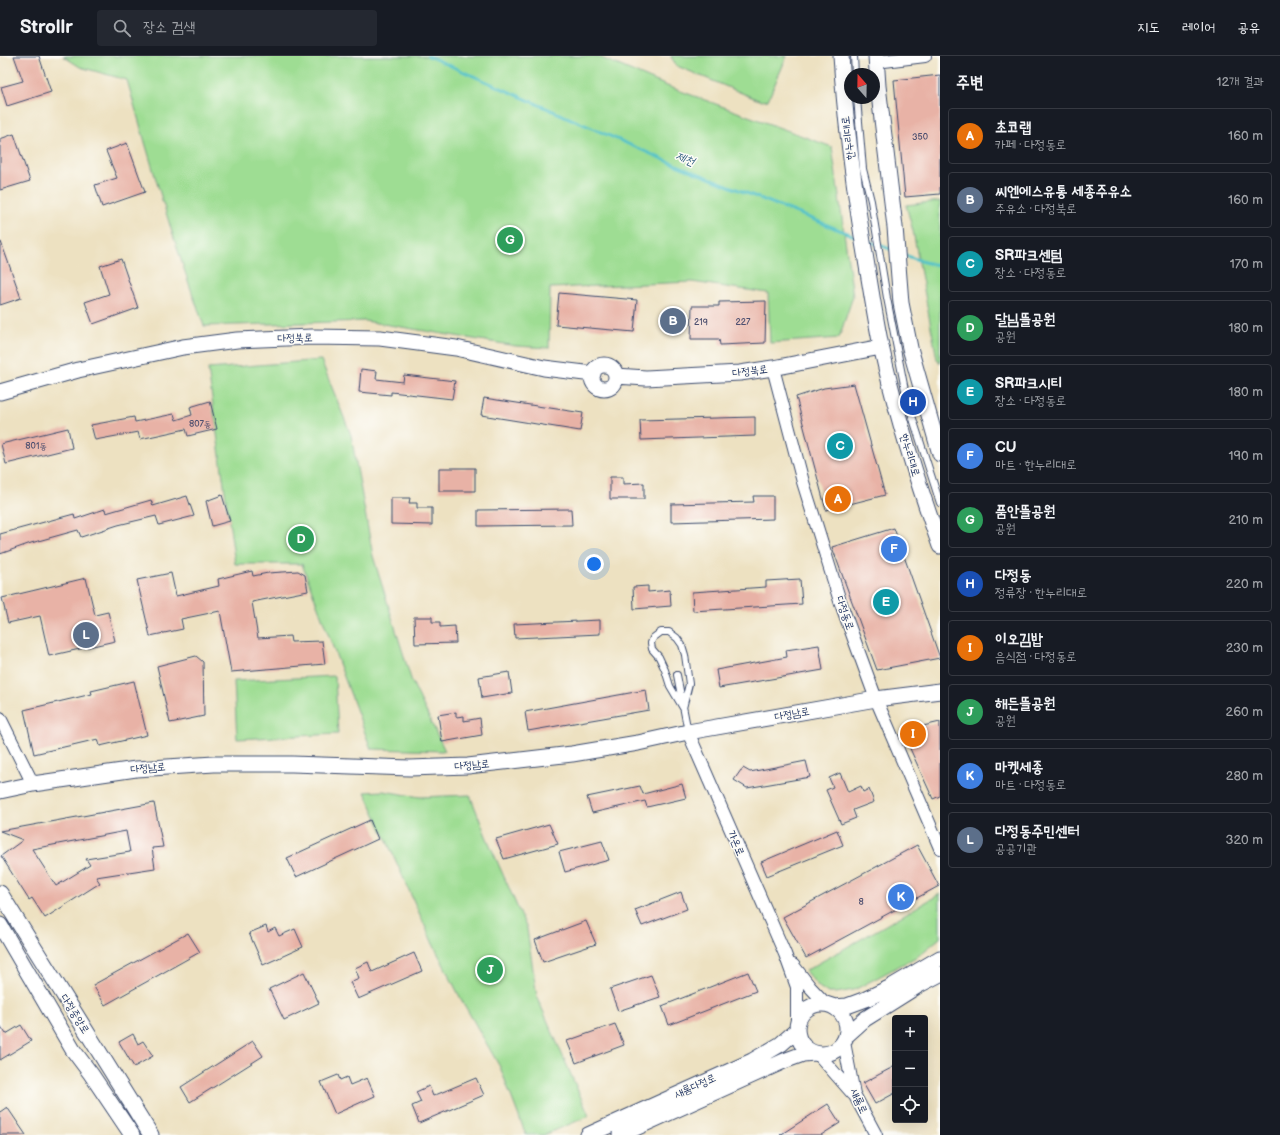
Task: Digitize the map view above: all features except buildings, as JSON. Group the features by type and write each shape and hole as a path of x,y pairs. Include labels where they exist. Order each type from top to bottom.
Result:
{"street":[{"name":"한누리대로","path":"841,56 844,98 856,196 881,347 902,429 922,496 940,546"},
{"path":"925,56 876,59 891,204 895,227 894,300 910,348 940,454"},
{"name":"다정북로","path":"0,392 78,370 183,347 237,340 312,337 380,338 456,348 544,368 593,374 600,366 607,366 613,370 616,376 646,378 740,373 881,347"},
{"name":"다정동로","path":"773,368 803,482 840,601 876,700 940,848"},
{"name":"다정남로","path":"0,791 33,784 136,769 214,764 292,764 410,768 468,766 572,754 638,743 688,732 876,700 940,691"},
{"path":"0,718 33,784"},
{"name":"가온로","path":"688,732 785,954"},
{"name":"다정중앙로","path":"0,893 151,1135"},
{"name":"다정중앙로","path":"0,925 73,1050 132,1135"},
{"path":"785,954 810,987 830,1006 840,1011 846,1023 845,1039"},
{"path":"785,954 797,987 798,1038 805,1048 816,1054 854,1094"},
{"path":"797,1027 800,1017 804,1011 811,1007 818,1004 847,1006 866,999 889,988 940,958"},
{"path":"816,1054 833,1052 839,1048 845,1039 865,1019 919,985 940,974"},
{"name":"새롬다정로","path":"588,1135 752,1061 780,1044 797,1027"},
{"name":"새롬로","path":"845,1039 854,1094 876,1135"},
{"name":"새롬다정로","path":"620,1135 784,1061 803,1054 816,1054"}],"lane":[{"path":"854,56 855,68"},
{"path":"858,104 863,169 894,300 907,400 940,503"},
{"path":"661,632 669,632 677,638 682,645 685,655 689,684 683,708 670,686 659,657 652,649 651,643 653,638 661,632"},
{"path":"677,674 688,732"}],"green space":[{"path":"63,56 597,56 667,86 832,147 853,296 839,338 770,343 768,293 692,282 550,288 549,348 516,346 365,321 204,326 173,234 127,80 80,67"},
{"path":"671,56 787,56 768,100 761,101 677,66"},
{"path":"940,201 940,364 937,359 913,231 906,205"},
{"path":"321,360 351,435 373,556 412,682 445,751 371,749 302,564 235,564 208,369"},
{"path":"335,676 338,734 237,739 234,681"},
{"path":"383,791 420,797 470,795 486,836 527,929 537,997 589,1116 544,1135 526,1135 500,1067 461,999 433,944 365,792"},
{"path":"940,894 940,938 918,956 854,990 836,993 828,993 819,987 805,971"}],"waterway":[{"name":"제천","path":"428,56 669,162 857,237"},
{"name":"제천","path":"868,241 893,250"},
{"name":"제천","path":"902,254 940,266"}],"place":[{"name":"품안뜰공원","path":"510,240"},
{"name":"씨엔에스유통 세종주유소","path":"673,321"},
{"name":"다정동","path":"913,402"},
{"name":"SR파크센텀","path":"840,446"},
{"name":"초코랩","path":"838,499"},
{"name":"달님뜰공원","path":"301,539"},
{"name":"CU","path":"894,549"},
{"name":"SR파크시티","path":"886,602"},
{"name":"다정동주민센터","path":"86,635"},
{"name":"이오김밥","path":"913,734"},
{"name":"마켓세종","path":"901,897"},
{"name":"해든뜰공원","path":"490,970"}]}
